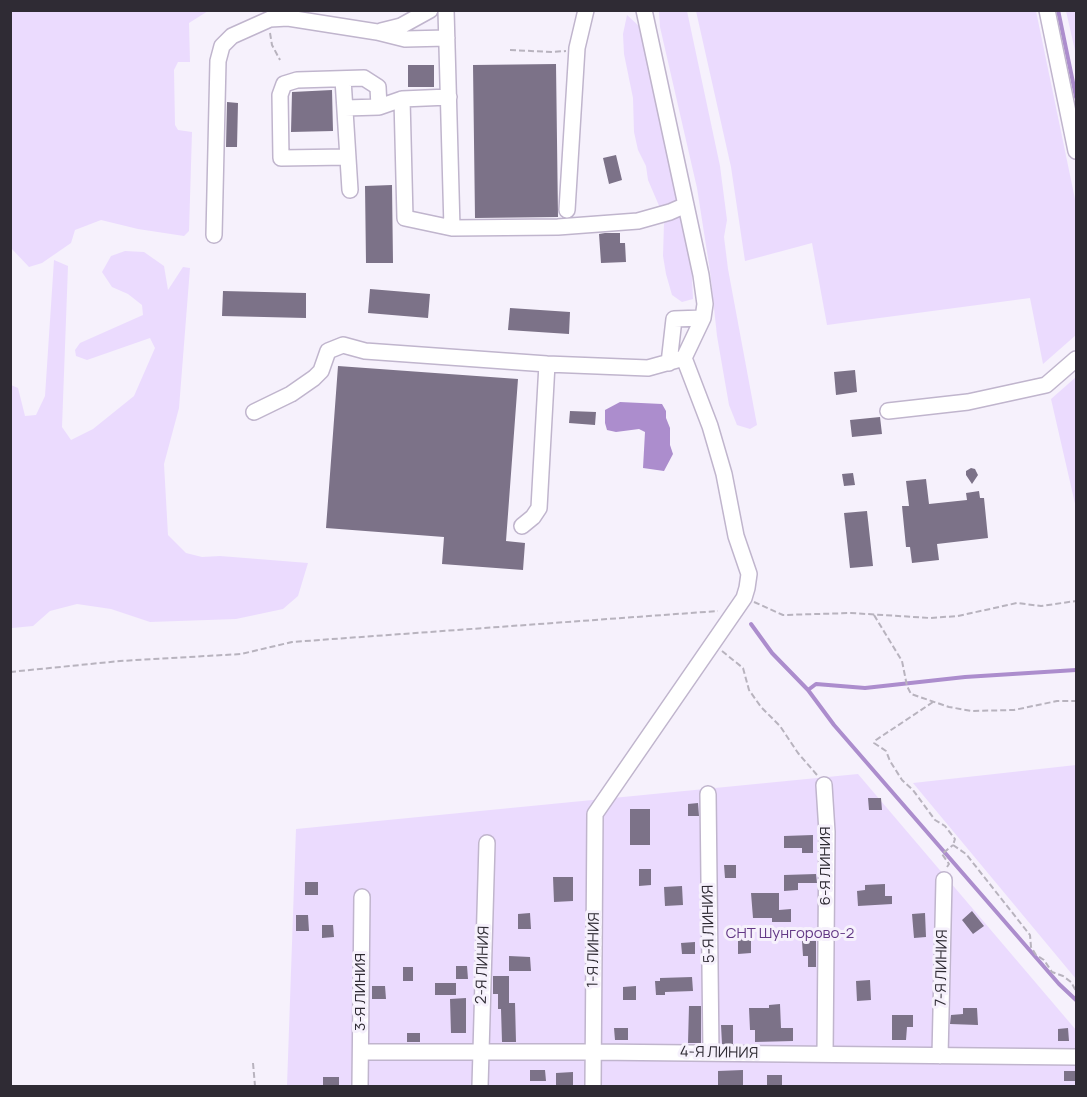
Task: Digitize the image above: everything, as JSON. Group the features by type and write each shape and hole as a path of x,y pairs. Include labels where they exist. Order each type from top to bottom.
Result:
{"street":[{"path":"377,32 401,26 430,10"},
{"path":"446,10 453,228"},
{"path":"567,210 577,48 586,10"},
{"path":"254,411 291,394 314,378 321,371 328,351 343,345 365,351 547,364 648,368 684,358 703,318 705,304 701,275 644,10"},
{"path":"1047,10 1077,151"},
{"path":"214,235 218,61 222,46 232,36 270,19 288,18 377,32 405,39 447,38"},
{"path":"348,157 281,158 280,95 284,84 297,80 364,78 378,87 379,107"},
{"path":"343,79 350,190"},
{"path":"345,108 379,107 402,99 449,97"},
{"path":"402,99 405,218 453,228 558,227 638,221 686,205"},
{"path":"669,363 674,319 703,318"},
{"path":"684,358 697,389 724,474 736,536 748,574 747,588 740,604 713,645"},
{"path":"888,411 968,402 1046,385 1077,359"},
{"path":"522,526 533,517 539,508 547,364"},
{"name":"1-Я ЛИНИЯ","path":"593,1086 595,814 713,645"},
{"name":"6-Я ЛИНИЯ","path":"824,785 827,832 825,1054"},
{"name":"5-Я ЛИНИЯ","path":"708,794 711,1053"},
{"name":"2-Я ЛИНИЯ","path":"480,1086 487,843"},
{"name":"7-Я ЛИНИЯ","path":"940,1056 944,880"},
{"name":"3-Я ЛИНИЯ","path":"360,1086 362,897"},
{"name":"4-Я ЛИНИЯ","path":"361,1052 1077,1057"}],"path":[{"path":"270,19 272,45 280,60"},
{"path":"510,50 552,52 577,48"},
{"path":"10,672 120,661 241,654 292,642 740,604 783,615 851,613 930,618 958,615 1017,603 1041,606 1077,601"},
{"path":"874,615 902,661 911,694 933,702 972,711 1014,710 1057,701 1077,700"},
{"path":"713,645 743,668 749,690 761,707 780,726 824,785"},
{"path":"933,702 874,743 886,752 903,780 935,820 945,826 955,840 952,846 942,854"},
{"path":"952,846 966,854 1030,935 1031,947 1044,960 1050,971 1063,976 1077,991"},
{"path":"252,1063 255,1086"}],"green space":[{"path":"10,11 208,11 189,23 190,62 178,62 174,70 175,125 178,130 192,132 189,231 184,236 138,229 101,220 75,230 71,243 42,263 29,267 11,248"},
{"path":"659,11 687,11 720,166 727,220 724,237 728,269 757,425 750,429 737,425 729,405 717,336 697,188 660,27"},
{"path":"696,11 1036,11 1076,204 1076,335 1043,364 1030,298 827,325 812,243 745,261 731,167"},
{"path":"1066,11 1076,11 1076,55"},
{"path":"627,15 640,27 678,201 660,208 648,180 646,166 638,150 634,132 633,98 624,54 623,34"},
{"path":"681,214 691,256 693,299 682,302 672,295 663,256 664,223"},
{"path":"125,251 144,252 164,266 168,290 183,267 190,268 179,408 164,464 168,535 186,553 202,557 220,556 308,563 298,596 283,609 236,619 150,622 111,609 77,604 50,611 33,626 12,628 10,627 11,385 18,388 25,416 36,415 45,396 54,260 68,266 62,427 71,440 93,429 134,396 155,348 150,338 87,360 76,356 75,350 80,343 143,315 142,305 128,294 112,287 102,272 111,256"},
{"path":"1076,377 1076,508 1051,399"},
{"path":"1076,765 1076,979 913,783"},
{"name":"СНТ Шунгорово-2","path":"858,774 1076,1030 1076,1086 287,1086 296,829"}],"shaded area":[{"path":"620,402 662,404 670,428 670,445 673,454 664,471 643,468 645,432 639,429 616,432 607,430 605,410"}],"building":[{"path":"556,64 558,217 475,218 473,65"},
{"path":"408,65 434,65 434,87 408,87"},
{"path":"332,90 333,131 291,132 292,92"},
{"path":"227,102 238,103 237,147 226,147"},
{"path":"616,155 622,180 609,184 603,158"},
{"path":"392,185 393,263 366,263 365,186"},
{"path":"620,233 620,243 625,243 626,262 601,263 599,234"},
{"path":"370,289 430,294 428,318 368,313"},
{"path":"223,291 306,293 306,318 222,316"},
{"path":"510,308 570,312 569,334 508,330"},
{"path":"338,366 518,379 506,541 525,543 523,570 442,564 444,537 326,528"},
{"path":"855,370 857,392 836,395 834,372"},
{"path":"570,411 596,412 595,425 569,423"},
{"path":"880,417 882,434 852,437 850,420"},
{"path":"971,468 975,469 978,475 972,484 966,475 966,471"},
{"path":"853,473 855,485 844,486 842,474"},
{"path":"926,479 929,504 967,500 966,493 979,491 980,498 984,498 988,538 937,544 939,560 912,563 910,547 906,547 902,506 909,506 906,481"},
{"path":"867,511 873,566 850,568 844,513"},
{"path":"868,798 881,798 882,810 869,810"},
{"path":"698,803 699,816 688,816 688,804"},
{"path":"630,809 650,809 650,845 630,845"},
{"path":"813,835 813,853 802,853 802,848 784,848 784,836"},
{"path":"724,865 736,865 736,878 725,878"},
{"path":"639,869 651,869 651,885 639,886"},
{"path":"816,874 817,883 798,883 798,890 784,891 784,875"},
{"path":"553,877 573,877 573,901 554,902"},
{"path":"305,882 318,882 318,895 305,895"},
{"path":"885,884 885,896 892,896 892,904 858,906 857,891 865,890 865,885"},
{"path":"682,886 683,905 665,906 664,887"},
{"path":"751,893 779,893 779,910 791,909 791,922 772,922 772,918 753,918"},
{"path":"972,911 984,926 973,934 962,920"},
{"path":"530,913 531,929 518,929 518,914"},
{"path":"925,913 926,937 914,938 912,914"},
{"path":"296,915 308,915 309,931 296,931"},
{"path":"322,925 333,925 334,937 322,938"},
{"path":"751,935 751,953 738,954 738,936"},
{"path":"802,941 816,941 816,967 808,967 808,956 803,956"},
{"path":"695,942 695,954 682,954 681,943"},
{"path":"509,956 530,957 531,971 509,971"},
{"path":"456,966 467,966 468,979 456,979"},
{"path":"403,967 413,967 413,981 403,981"},
{"path":"493,976 509,976 509,1003 515,1003 516,1042 502,1042 501,1009 498,1009 498,994 493,994"},
{"path":"692,977 693,991 665,992 665,995 656,995 655,981 660,981 660,978"},
{"path":"870,980 871,1000 857,1001 856,981"},
{"path":"435,983 456,983 456,995 435,995"},
{"path":"372,986 385,986 386,999 372,999"},
{"path":"636,986 636,1000 623,1000 623,987"},
{"path":"466,998 466,1033 451,1033 450,999"},
{"path":"780,1004 781,1028 793,1028 793,1041 755,1042 755,1030 750,1030 749,1008 769,1008 769,1005"},
{"path":"689,1006 701,1006 701,1043 688,1043"},
{"path":"963,1008 977,1008 978,1025 950,1024 951,1015 963,1014"},
{"path":"892,1015 913,1015 913,1027 907,1027 906,1040 892,1040"},
{"path":"721,1025 733,1025 733,1044 722,1044"},
{"path":"614,1028 628,1028 628,1040 615,1040"},
{"path":"1068,1028 1069,1041 1058,1041 1058,1029"},
{"path":"407,1033 420,1033 420,1042 407,1042"},
{"path":"530,1070 545,1070 546,1081 530,1081"},
{"path":"743,1070 743,1085 718,1086 718,1071"},
{"path":"1064,1071 1077,1071 1077,1081 1064,1081"},
{"path":"573,1072 573,1086 556,1086 556,1073"},
{"path":"767,1075 782,1075 782,1086 767,1086"},
{"path":"323,1077 339,1077 339,1086 323,1086"}],"waterway":[{"path":"1058,10 1076,97"},
{"path":"751,624 772,653 808,690 834,725 1059,984 1076,1000"},
{"path":"808,690 816,684 865,688 965,677 1076,670"}]}
